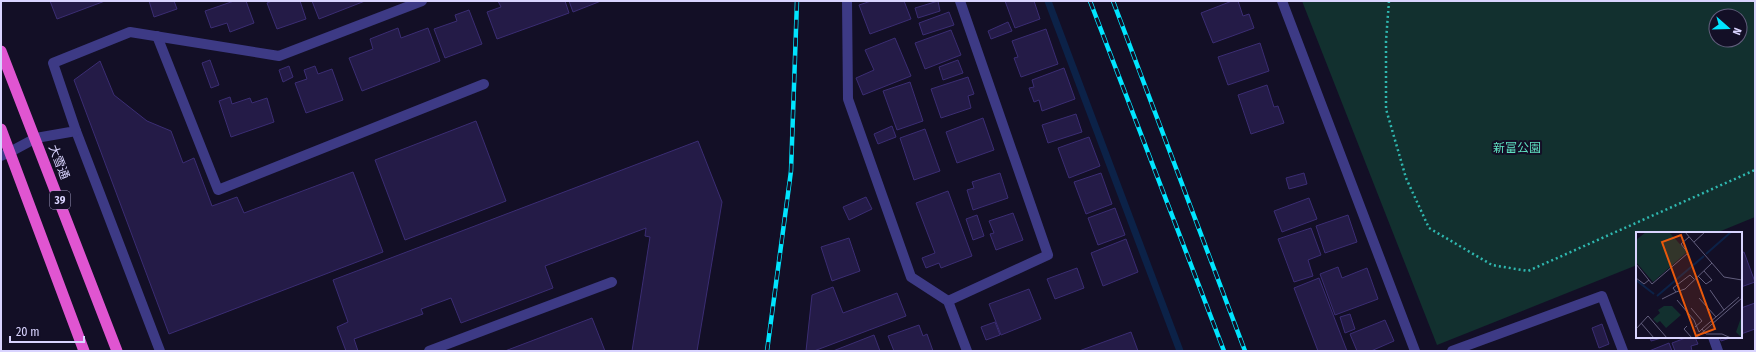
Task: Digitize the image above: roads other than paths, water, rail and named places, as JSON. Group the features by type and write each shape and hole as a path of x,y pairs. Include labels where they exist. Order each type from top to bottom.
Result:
{"highway":[{"name":"大雪通","path":"1,50 117,351"},
{"name":"39","path":"1,129 6,154 84,351"}],"street":[{"path":"160,351 76,131 54,63 130,32 279,56 422,1"},
{"path":"847,1 848,99 911,277 948,301 967,351"},
{"path":"948,301 1048,255 960,1"},
{"path":"1282,1 1415,351"},
{"path":"157,36 218,190 484,84"},
{"path":"6,154 36,138 76,131"},
{"path":"429,351 612,282"},
{"path":"1452,351 1602,296 1623,351"},
{"path":"1713,338 1718,351"}],"waterway":[{"path":"1048,1 1180,351"}],"railway":[{"path":"767,351 791,171 797,1"},
{"path":"1090,1 1224,351"},
{"path":"1113,1 1245,351"}],"park label":[{"name":"新富公園","path":"1517,148"}]}
